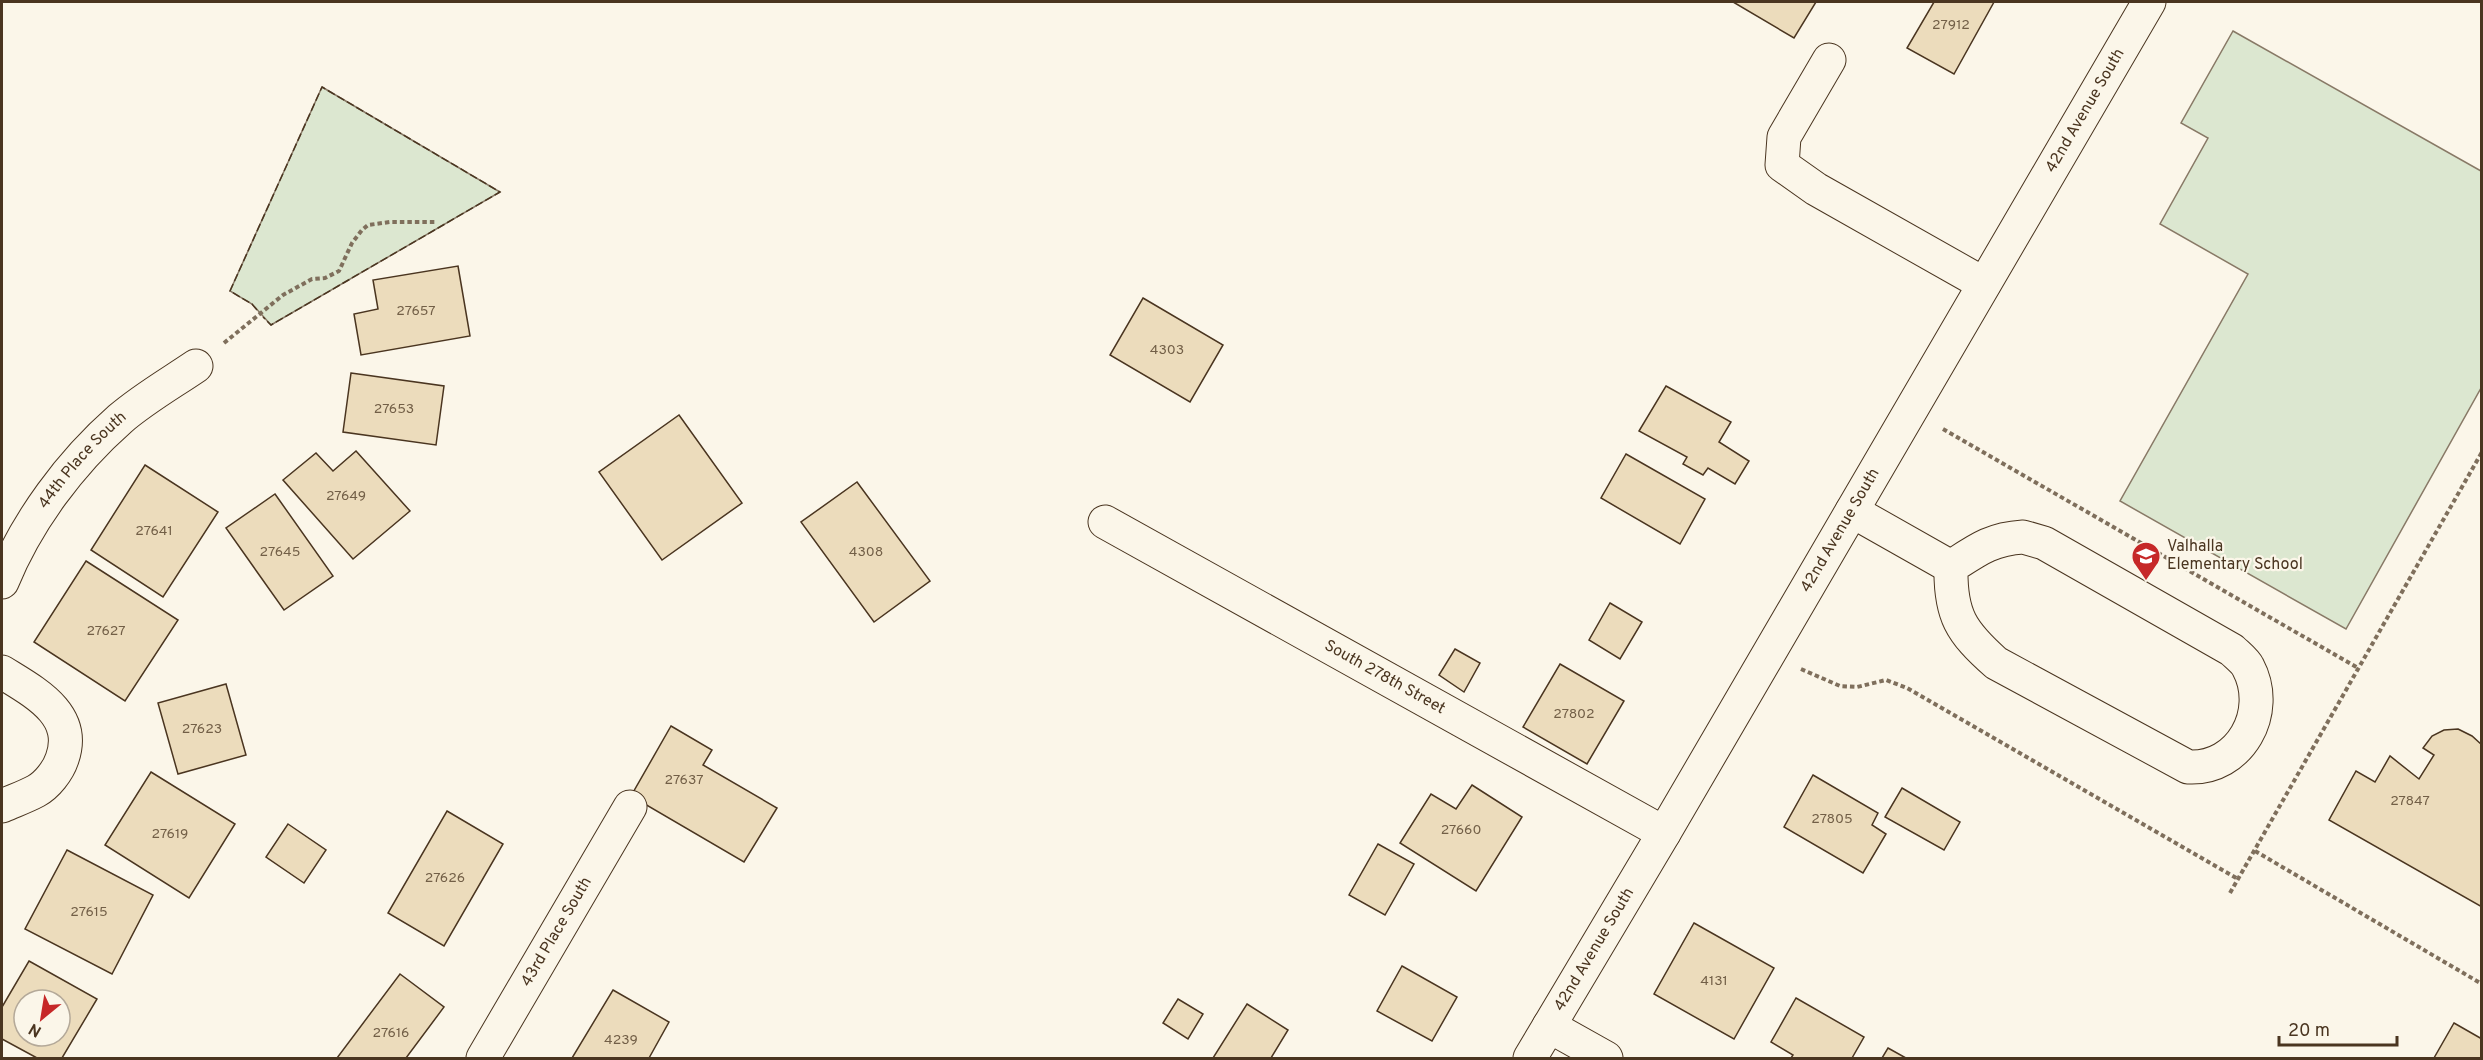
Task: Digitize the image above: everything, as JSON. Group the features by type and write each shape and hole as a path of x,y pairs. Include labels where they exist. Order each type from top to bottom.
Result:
{"street":[{"name":"42nd Avenue South","path":"1530,1059 2149,2"},
{"path":"1829,60 1784,137 1782,165 1816,189 1984,284"},
{"name":"44th Place South","path":"2,582 14,552 45,504 82,458 120,419 196,366"},
{"path":"1852,511 1951,567"},
{"name":"South 278th Street","path":"1105,522 1664,833"},
{"path":"2023,537 2044,543 2232,650 2248,666 2253,681 2256,697 2255,713 2249,732 2224,760 2204,768 2188,767 1996,663 1976,646 1954,611 1951,567 1985,544 2005,538 2023,537"},
{"path":"2,672 39,695 56,713 65,731 66,747 60,765 50,780 38,790 2,806"},
{"name":"43rd Place South","path":"483,1059 630,807"},
{"path":"1550,1026 1606,1059"}],"path":[{"path":"196,366 283,295 312,279 325,278 339,271 352,243 368,225 390,222 436,222"},
{"path":"1911,410 2358,668"},
{"path":"2230,894 2481,452"},
{"path":"1768,653 1840,686 1857,687 1886,680 1907,688 2238,879"},
{"path":"2255,850 2481,984"}],"green space":[{"path":"2233,31 2481,171 2481,388 2346,629 2120,501 2248,274 2160,224 2208,138 2181,123"},
{"path":"322,87 500,192 271,325 252,304 230,291"}],"building":[{"path":"1733,2 1816,2 1794,38"},
{"path":"1934,2 1994,2 1954,74 1907,48"},
{"path":"458,266 470,336 361,355 354,314 378,309 373,280"},
{"path":"1143,298 1223,345 1190,402 1110,355"},
{"path":"351,373 444,386 436,445 343,432"},
{"path":"1666,386 1731,422 1719,442 1749,461 1735,484 1708,468 1703,475 1683,464 1687,457 1639,431"},
{"path":"679,415 742,503 662,560 599,472"},
{"path":"356,451 410,511 353,559 283,480 316,453 333,471"},
{"path":"1626,454 1705,499 1680,544 1601,498"},
{"path":"145,465 218,512 163,597 91,550"},
{"path":"857,482 930,581 874,622 801,522"},
{"path":"275,494 333,576 284,610 226,528"},
{"path":"86,561 178,620 125,701 34,642"},
{"path":"1610,603 1642,622 1620,659 1589,640"},
{"path":"1455,649 1480,663 1464,692 1439,675"},
{"path":"1560,664 1624,701 1587,764 1523,727"},
{"path":"226,684 246,755 178,774 158,703"},
{"path":"671,726 712,750 703,765 777,808 744,862 631,796"},
{"path":"2458,729 2472,736 2482,745 2482,907 2329,820 2356,771 2375,782 2390,756 2419,779 2434,755 2423,748 2432,736 2444,730"},
{"path":"151,772 235,824 189,898 105,845"},
{"path":"1813,775 1878,813 1872,825 1886,834 1863,873 1784,827"},
{"path":"1472,785 1522,817 1476,891 1400,843 1431,794 1456,809"},
{"path":"1902,788 1960,822 1944,850 1885,817"},
{"path":"447,811 503,844 444,946 388,913"},
{"path":"288,824 326,850 304,883 266,857"},
{"path":"1378,844 1414,864 1385,915 1349,895"},
{"path":"67,850 153,895 112,974 25,929"},
{"path":"1694,923 1774,968 1734,1039 1654,994"},
{"path":"29,961 97,999 72,1041 72,988 13,988"},
{"path":"1402,966 1457,997 1432,1041 1377,1011"},
{"path":"400,974 444,1007 406,1058 337,1058"},
{"path":"12,990 12,1044 2,1039 2,1007"},
{"path":"613,990 669,1022 649,1058 572,1058"},
{"path":"1796,998 1864,1037 1852,1058 1791,1058 1793,1055 1771,1042"},
{"path":"1178,999 1203,1014 1188,1039 1163,1023"},
{"path":"1247,1004 1288,1030 1271,1058 1213,1058"},
{"path":"2454,1023 2482,1039 2482,1058 2434,1058"},
{"path":"19,1048 68,1048 62,1058 37,1058"},
{"path":"1888,1048 1906,1058 1882,1058"}],"fence":[{"path":"257,310 252,304 230,291 322,87 500,192 271,325 263,317"}],"place":[{"name":"Valhalla Elementary School","path":"2146,582"}]}
